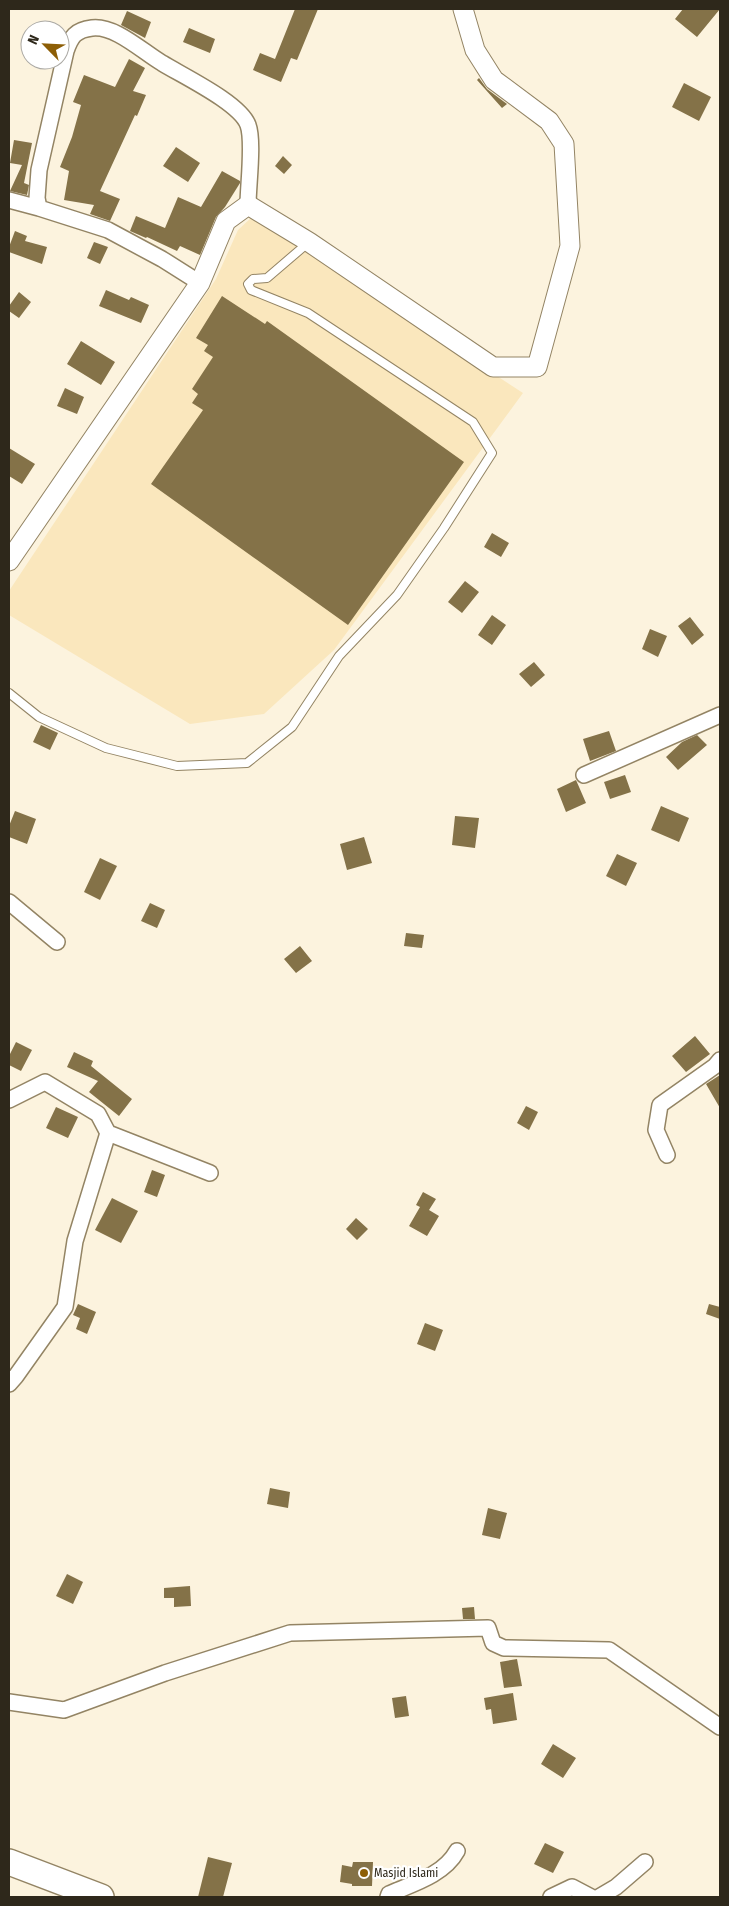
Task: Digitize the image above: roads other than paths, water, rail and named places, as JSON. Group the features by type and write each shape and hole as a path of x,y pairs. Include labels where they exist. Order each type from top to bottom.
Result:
{"main road":[{"path":"9,1862 101,1897"}],"street":[{"path":"248,205 309,242 493,367 537,367 570,246 564,144 549,121 494,80 474,50 463,9"},
{"path":"38,208 39,170 66,52 71,38 80,31 93,28 105,30 123,37 162,63 209,89 235,109 248,124 251,142 248,205"},
{"path":"9,200 108,230 162,259 200,283"},
{"path":"10,557 200,283 226,221 248,205"},
{"path":"584,775 720,714"},
{"path":"9,902 57,942"},
{"path":"667,1155 656,1130 660,1105 715,1066 720,1060"},
{"path":"9,1100 44,1082 98,1114 108,1133 210,1173"},
{"path":"9,1384 65,1307 75,1242 108,1133"},
{"path":"9,1702 64,1710 165,1673 290,1634 488,1628 493,1643 504,1648 609,1650 720,1727"},
{"path":"388,1897 389,1894 433,1875 452,1860 456,1851"},
{"path":"599,1897 616,1888 645,1862"},
{"path":"551,1897 572,1887 591,1897"}],"lane":[{"path":"9,693 39,717 106,748 176,766 247,763 292,727 339,656 397,595 444,528 492,453 473,422 308,313 251,290 248,284 253,279 267,278 309,242"}],"place":[{"name":"Masjid Islami","path":"364,1873"}]}
